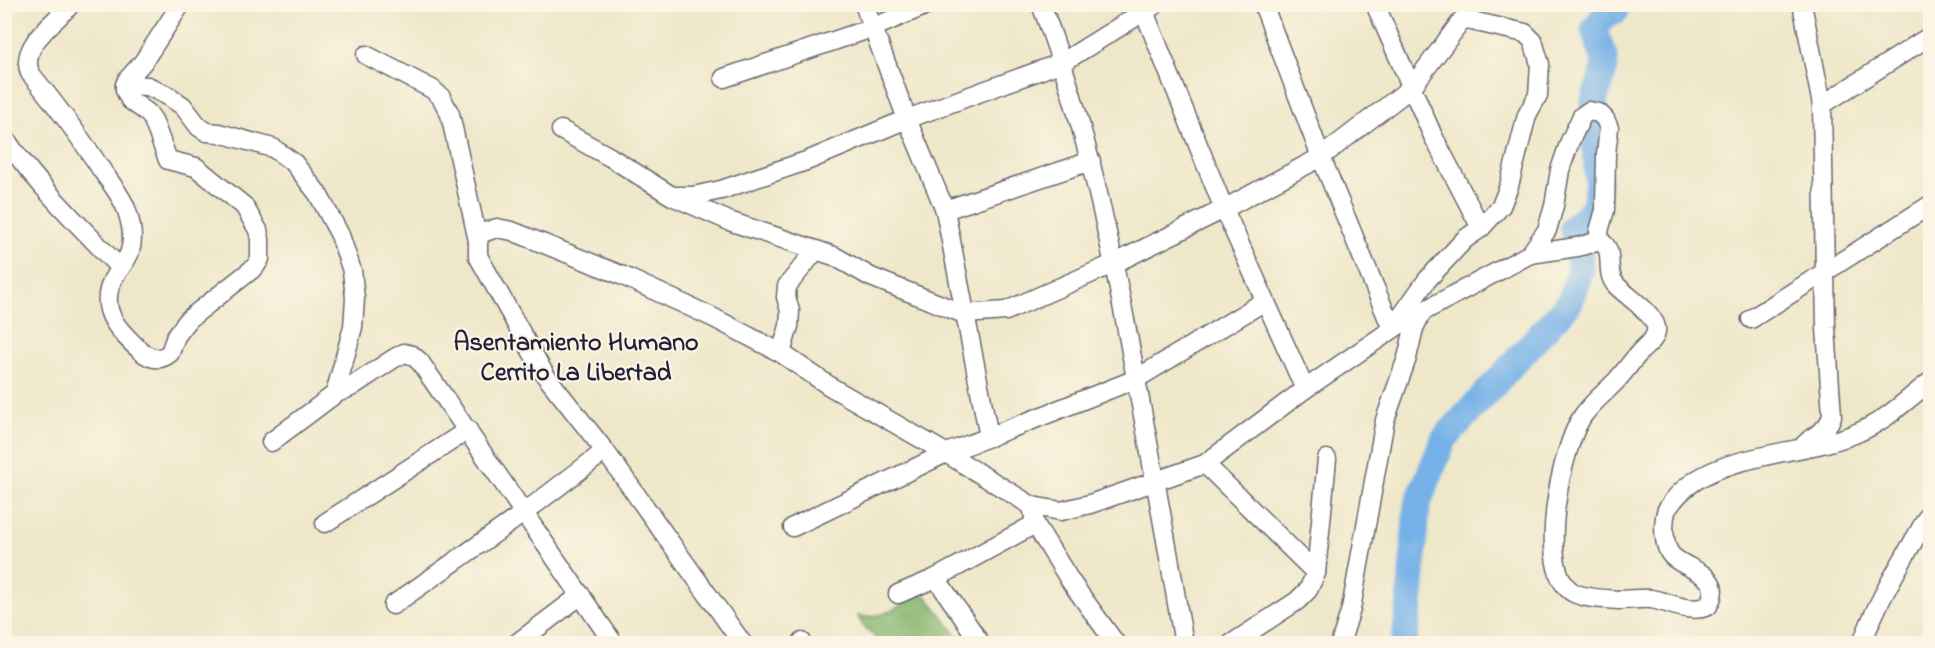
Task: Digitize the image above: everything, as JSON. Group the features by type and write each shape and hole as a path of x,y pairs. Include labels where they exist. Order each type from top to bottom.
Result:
{"street":[{"path":"71,4 32,45 27,55 27,66 121,197 129,219 131,240 128,257 112,282 107,300 112,320 129,341 147,356 159,359 170,353 176,336 189,319 255,267 260,259 261,249 258,230 244,206 196,167 168,160 153,120 148,113 130,100 125,90 127,80 143,62 181,4"},
{"path":"864,4 907,119 945,210 989,437"},
{"path":"724,78 872,28 928,4"},
{"path":"1041,4 1063,62 1092,161 1115,263 1184,644"},
{"path":"1263,4 1321,157 1392,328"},
{"path":"1375,4 1433,136 1481,228"},
{"path":"1801,449 1826,428 1832,416 1826,328 1822,105 1802,4"},
{"path":"672,196 693,196 721,190 809,160 907,119 1063,62 1147,7 1224,209 1305,389"},
{"path":"561,130 610,156 672,196 729,222 834,256 871,277 964,314 1006,311 1115,263 1224,209 1321,157 1412,87 1461,12 1525,33 1533,41 1540,64 1538,94 1527,115 1509,186 1501,206 1481,228 1464,239 1427,279 1392,328"},
{"path":"1822,105 1930,36"},
{"path":"366,55 432,89 441,97 450,114 478,241 478,256 545,375 605,451 742,644"},
{"path":"125,85 148,86 170,97 183,106 199,127 207,132 219,133 273,148 294,163 318,194 340,235 352,271 355,298 353,327 335,394"},
{"path":"1530,254 1547,230 1566,151 1582,116 1594,112 1605,119 1609,128 1605,210 1599,231 1599,241"},
{"path":"4,137 37,178 120,268"},
{"path":"945,210 1092,161"},
{"path":"1751,319 1930,205"},
{"path":"478,241 482,232 497,228 512,231 621,275 712,317 782,353 831,387 1032,506 1061,511 1090,504 1205,464 1305,389 1392,328 1530,254 1599,241 1609,250 1609,273 1612,280 1656,323 1657,328 1655,338 1584,414 1575,428 1560,480 1553,542 1554,560 1562,580 1573,592 1592,597 1622,600 1650,599 1694,610 1708,606 1713,598 1714,587 1709,579 1671,555 1664,537 1666,510 1682,489 1706,474 1781,451 1801,449 1860,432 1889,415 1930,382"},
{"path":"782,353 789,326 787,286 816,250"},
{"path":"793,528 946,453 1136,379 1265,301"},
{"path":"1340,644 1351,609 1385,420 1407,358 1414,328 1422,312"},
{"path":"271,442 335,394 351,387 393,358 404,354 412,355 420,362 468,430 614,644"},
{"path":"325,523 468,430"},
{"path":"393,605 525,512 605,451"},
{"path":"1231,644 1297,601 1308,590 1316,573 1327,459"},
{"path":"1205,464 1316,573"},
{"path":"1032,506 1035,524 1071,582 1116,644"},
{"path":"1862,644 1866,630 1930,512"},
{"path":"898,594 936,579 1035,524"},
{"path":"936,579 981,644"},
{"path":"516,644 581,595"}],"green space":[{"path":"920,593 928,598 963,643 880,643 862,624 858,616 883,614"}],"waterway":[{"path":"1404,644 1410,601 1417,505 1444,439 1570,302 1580,272 1579,248 1573,228 1595,207 1598,181 1594,101 1605,60 1594,30 1606,13 1615,12 1617,4"}],"district":[{"name":"Asentamiento Humano Cerrito La Libertad","path":"576,356"}]}
